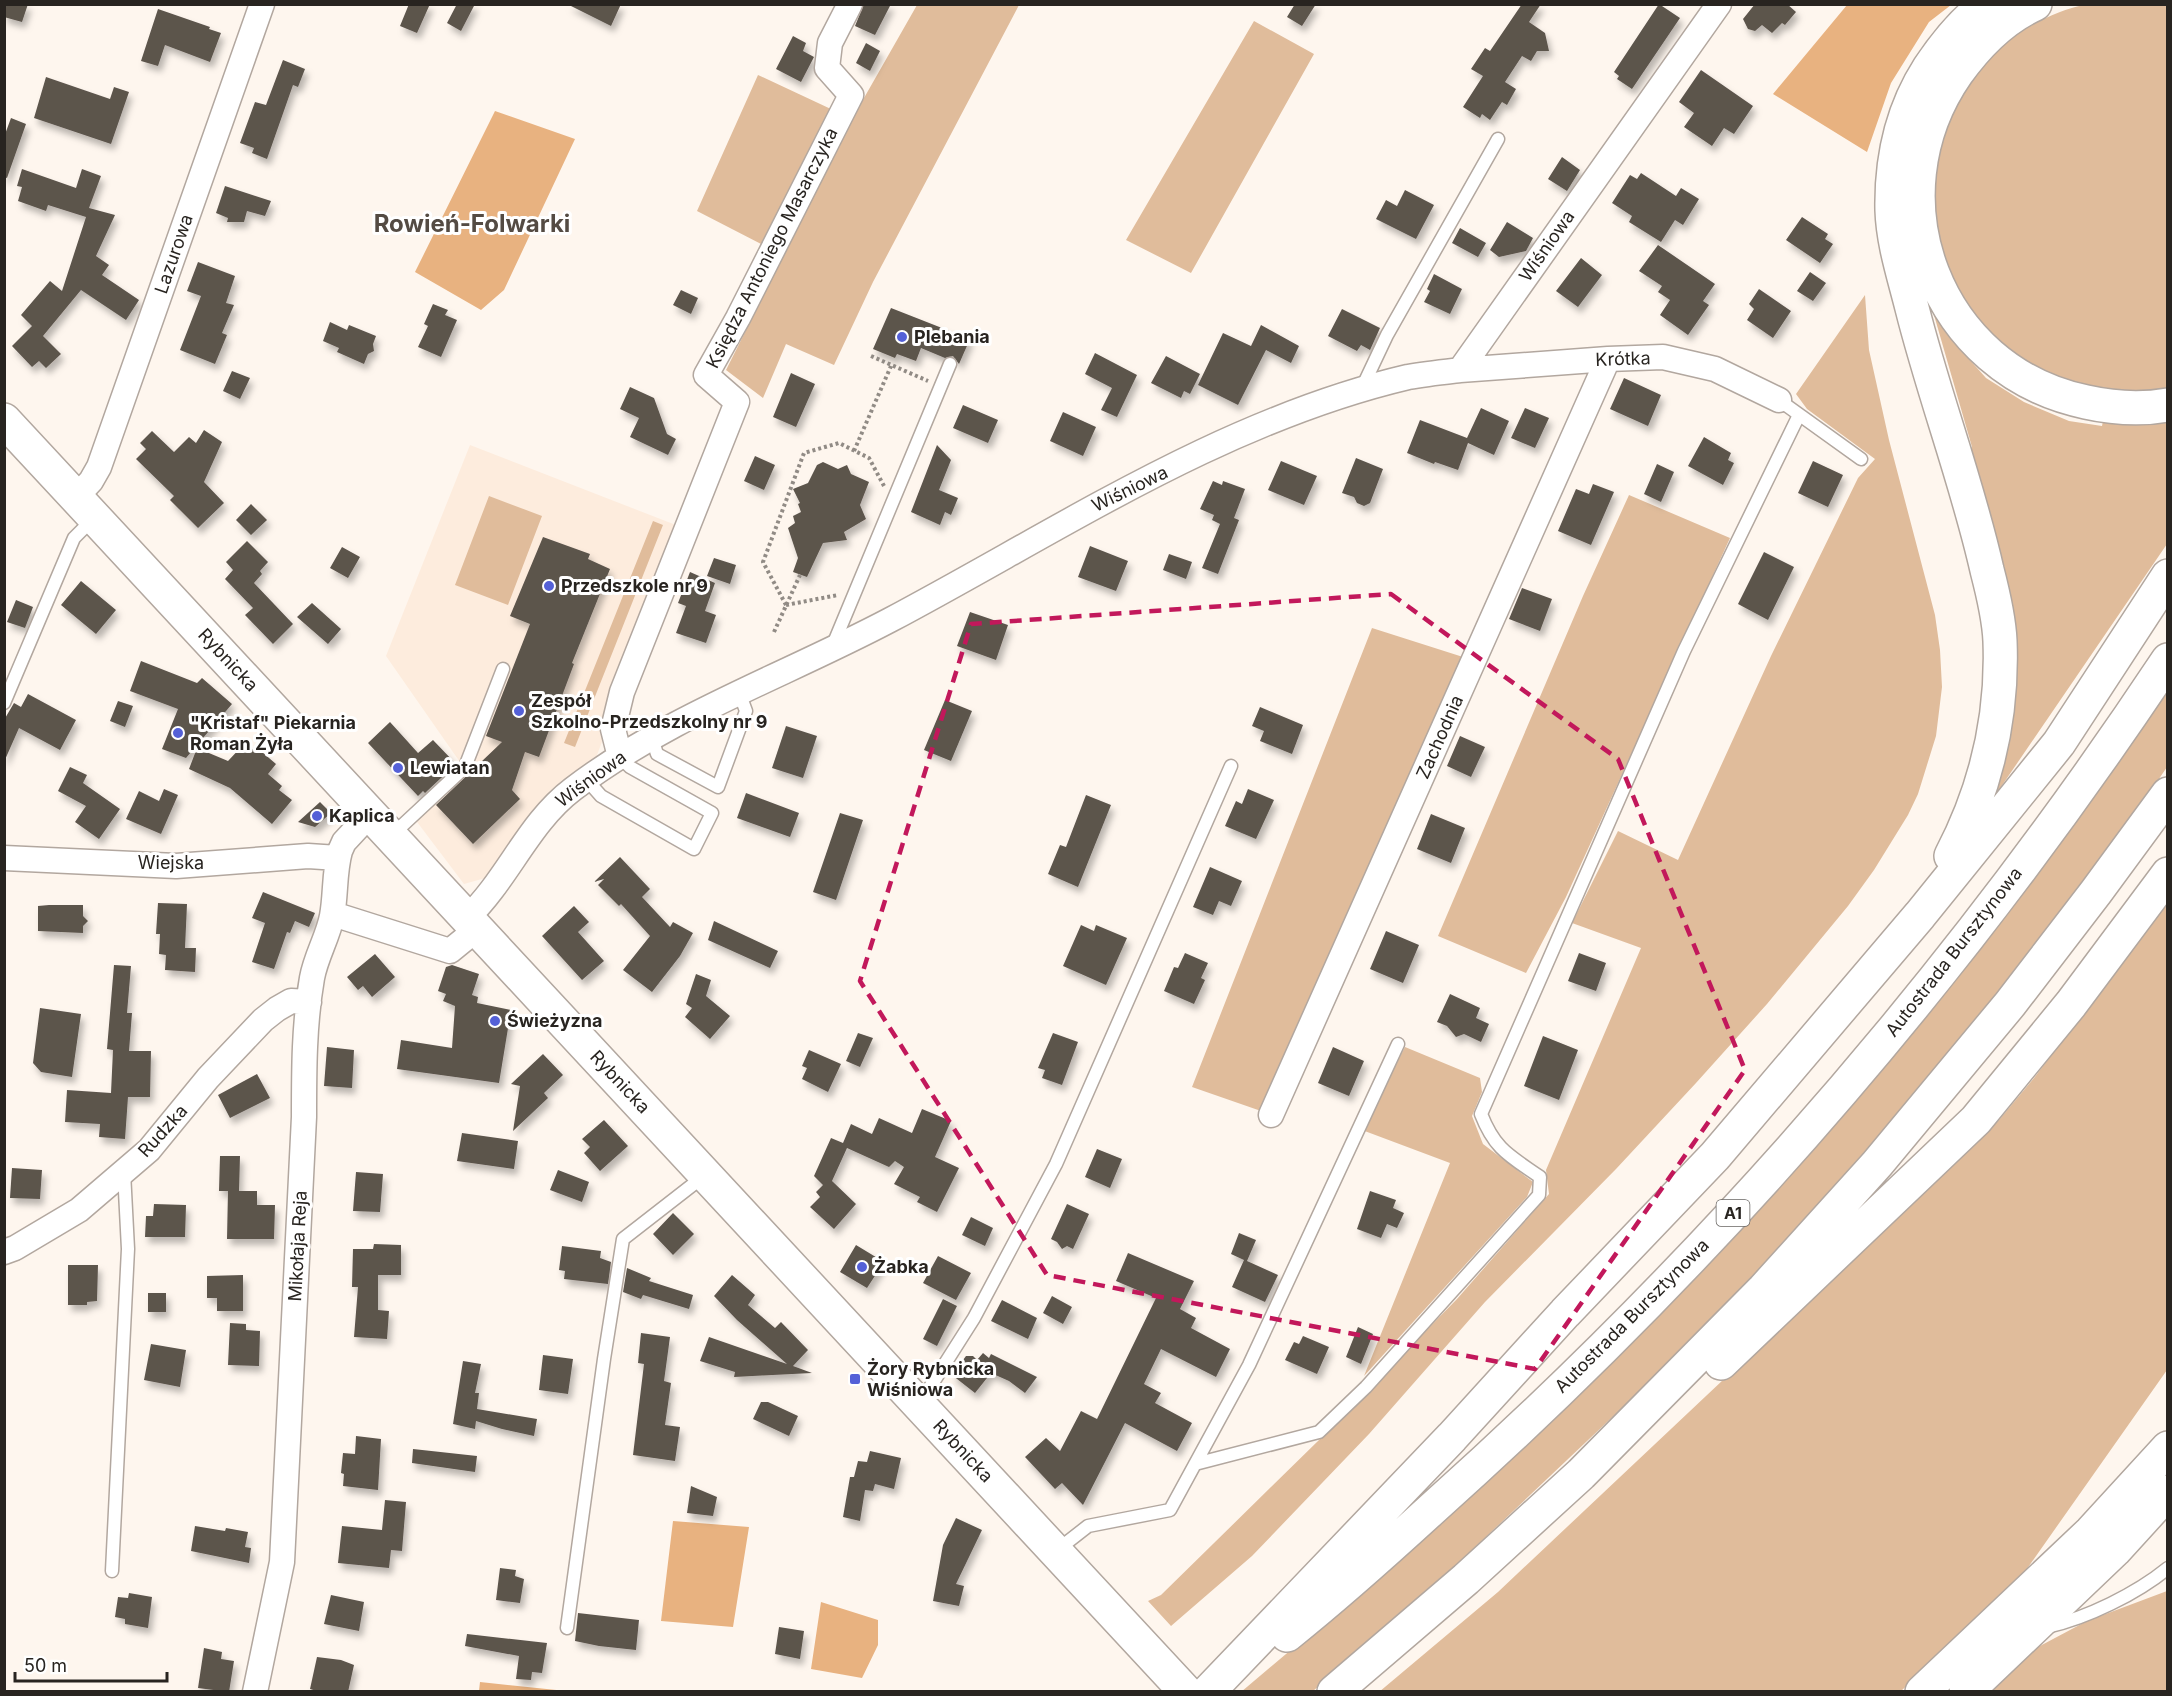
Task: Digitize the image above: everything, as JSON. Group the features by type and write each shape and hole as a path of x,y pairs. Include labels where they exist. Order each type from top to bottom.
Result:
{"main road":[{"path":"1920,915 1965,829 1985,773 1997,725 2000,640 1994,598 1979,535 1918,331 1897,251 1892,212 1893,168 1901,128 1919,84 1945,44 1987,4"},
{"path":"2036,4 1993,32 1967,58 1943,93 1927,135 1918,171 1917,212 1924,246 1938,288 1960,322 1990,355 2027,382 2064,398 2111,408 2168,405"},
{"name":"Rybnicka","path":"4,420 1186,1692"},
{"path":"1208,1692 1452,1437 1565,1313 1715,1156 1920,915 2059,743 2168,576"},
{"name":"Autostrada Bursztynowa","path":"1218,1692 1293,1631 1498,1450 1615,1336 1734,1213 1837,1097 1941,973 2109,748 2168,660"},
{"path":"1334,1692 1466,1579 1581,1474 1764,1289 1877,1164 2010,1004 2168,794"},
{"path":"1581,1474 1688,1394 1976,1120 2071,1004 2168,874"},
{"path":"1922,1692 2091,1532 2168,1448"},
{"path":"1966,1692 2115,1550 2168,1492"}],"street":[{"name":"Lazurowa","path":"86,507 91,481 99,467 262,4"},
{"name":"Księdza Antoniego Masarczyka","path":"620,757 613,729 622,692 737,402 706,375 738,318 851,95 827,68 830,43 850,4"},
{"name":"Wiśniowa","path":"333,914 450,951 472,924 482,903 551,808 586,779 652,738 739,692 890,620 1107,499 1225,443 1316,404 1410,377 1460,370 1719,4"},
{"name":"Krótka","path":"1460,370 1663,357 1715,369 1779,400"},
{"name":"Zachodnia","path":"1271,1115 1608,359"},
{"name":"Mikołaja Reja","path":"255,1692 282,1562 304,1117 304,1048 309,1002 314,969 333,914 338,858 344,842 380,825"},
{"name":"Wiejska","path":"4,858 176,866 308,856 338,858"},
{"name":"Rudzka","path":"4,1252 15,1248 79,1210 149,1150 208,1078 264,1020 291,1001 309,1002"}],"lane":[{"path":"1361,391 1387,335 1498,139"},
{"path":"831,649 950,364"},
{"path":"1779,400 1861,459"},
{"path":"1195,1464 1319,1432 1366,1387 1539,1195 1540,1177 1506,1153 1489,1135 1481,1114 1684,651 1799,415"},
{"path":"4,703 86,507"},
{"path":"380,825 465,767 502,669"},
{"path":"652,738 657,754 718,786 746,711 739,692"},
{"path":"586,779 601,796 694,849 712,813 630,767 620,757"},
{"path":"919,1404 974,1318 1056,1164 1231,766"},
{"path":"1056,1551 1089,1526 1170,1510 1249,1365 1398,1044"},
{"path":"112,1571 128,1249 124,1171"},
{"path":"567,1628 604,1359 624,1239 705,1175"},
{"path":"2032,1630 2065,1623 2128,1595 2149,1584 2168,1568"}],"path":[{"path":"871,356 941,386"},
{"path":"854,451 891,366"},
{"path":"786,605 763,562 804,453 839,443 869,458 892,502"},
{"path":"774,632 800,575"},
{"path":"786,605 855,591"}],"highlighted area":[{"path":"1391,594 1618,759 1745,1070 1535,1369 1047,1275 860,981 971,624"}],"shaded area":[{"path":"917,5 1019,5 873,282 834,365 786,344 763,398 726,370 852,119"},
{"path":"1847,5 1951,5 1929,22 1891,83 1867,152 1773,94"},
{"path":"2084,5 2167,5 2167,389 2141,394 2132,395 2073,385 2022,360 1981,323 1952,278 1937,227 1935,174 1950,119 1982,68 1996,50 2026,29 2061,11"},
{"path":"1254,21 1314,54 1191,273 1126,240"},
{"path":"758,75 833,110 769,248 697,211"},
{"path":"495,111 575,139 504,290 481,310 415,272"},
{"path":"1865,295 1869,350 1889,440 1935,615 1940,650 1942,687 1936,736 1918,794 1908,815 1874,870 1848,906 1767,1004 1696,1083 1616,1169 1485,1302 1369,1434 1252,1556 1171,1626 1148,1601 1161,1595 1318,1441 1457,1299 1549,1194 1546,1170 1641,948 1572,923 1618,831 1678,860 1771,656 1858,478 1875,459 1807,409 1796,394"},
{"path":"1932,308 1953,341 1986,378 2024,402 2069,421 2102,426 2103,421 2167,420 2167,544 1992,800 2003,767 1969,450 1972,447"},
{"name":"Zespół Szkolno-Przedszkolny nr 9","path":"470,445 681,527 593,766 496,875 464,884 411,814 462,765 386,656"},
{"path":"1629,495 1730,538 1566,897 1526,973 1438,936 1583,596"},
{"path":"489,496 542,516 508,605 455,585"},
{"path":"653,521 663,525 575,747 564,743"},
{"path":"1372,628 1463,657 1261,1111 1192,1087"},
{"path":"2167,684 2167,767 2024,963 1924,1085 1800,1228 1699,1335 1413,1606 1313,1691 1241,1692 1356,1595 1529,1437"},
{"path":"2167,904 2167,1370 2017,1583 1901,1691 1379,1692 1498,1592 1999,1120 2034,1078"},
{"path":"1405,1047 1480,1078 1482,1092 1472,1116 1483,1144 1533,1182 1527,1197 1364,1376 1450,1163 1362,1130"},
{"path":"673,1521 749,1527 733,1627 661,1621"},
{"path":"2167,1591 2167,1691 1989,1692 2038,1647 2087,1621"},
{"path":"821,1602 878,1620 878,1645 862,1678 811,1669"},
{"path":"480,1682 566,1691 479,1691"}],"building":[{"path":"4,4 28,4 22,22 4,17"},
{"path":"409,4 430,4 417,33 400,26"},
{"path":"457,4 475,4 461,31 447,23"},
{"path":"567,4 621,4 611,26"},
{"path":"864,4 891,4 875,35 855,26"},
{"path":"1295,4 1316,4 1302,26 1287,17"},
{"path":"1522,4 1541,4 1529,22 1545,33 1549,51 1537,51 1531,61 1522,56 1505,82 1516,89 1507,105 1502,102 1490,120 1482,114 1480,118 1463,107 1483,76 1471,69 1485,48 1490,51"},
{"path":"1659,4 1680,18 1632,89 1617,79 1619,76 1614,72"},
{"path":"1755,4 1787,4 1796,12 1785,25 1782,23 1772,33 1762,25 1755,31 1748,29 1743,19"},
{"path":"158,9 221,33 210,62 165,45 158,66 141,61"},
{"path":"793,36 806,43 803,51 814,57 801,82 776,69"},
{"path":"866,43 880,51 870,71 856,63"},
{"path":"283,60 305,69 298,87 293,85 267,159 252,153 254,148 240,143 255,102 266,105"},
{"path":"1701,70 1753,106 1734,134 1724,128 1712,146 1684,127 1694,113 1679,102"},
{"path":"46,77 110,99 114,87 129,92 111,144 34,118"},
{"path":"11,118 26,124 7,178 4,177 4,137"},
{"path":"1562,157 1580,170 1567,191 1548,179"},
{"path":"22,169 76,188 82,169 101,176 89,208 115,215 96,256 109,265 102,275 139,300 126,320 81,290 43,336 61,354 46,368 39,361 32,367 12,346 32,326 21,315 50,281 62,291 86,217 48,205 46,211 18,201 22,187 17,186"},
{"path":"1641,173 1676,196 1681,188 1699,199 1683,225 1675,220 1661,242 1629,222 1632,216 1612,203 1630,175 1637,179"},
{"path":"225,186 271,201 265,216 247,211 244,222 227,222 228,218 216,213"},
{"path":"1405,190 1434,205 1416,239 1376,219 1386,200 1397,206"},
{"path":"1802,217 1828,234 1825,239 1833,244 1820,263 1786,240"},
{"path":"1507,222 1533,238 1526,251 1499,257 1490,250"},
{"path":"1460,228 1486,243 1478,257 1452,243"},
{"path":"1658,245 1715,284 1703,301 1709,305 1688,335 1660,315 1670,300 1658,292 1662,286 1639,271"},
{"path":"1581,258 1602,275 1578,307 1556,291"},
{"path":"198,262 235,276 226,303 234,305 222,333 227,335 215,364 180,350 201,296 187,291"},
{"path":"1810,272 1826,283 1813,301 1797,291"},
{"path":"1434,274 1462,289 1450,314 1424,302 1430,291 1427,289"},
{"path":"1759,289 1791,311 1773,338 1747,320 1754,309 1749,304"},
{"path":"681,290 698,298 691,314 673,305"},
{"path":"433,304 448,310 445,315 457,320 441,357 418,347 428,326 424,324"},
{"name":"Plebania","path":"891,308 970,339 959,364 953,356 945,358 921,348 916,361 897,354 895,358 873,349"},
{"path":"1342,309 1380,328 1370,350 1361,345 1357,351 1328,336"},
{"path":"330,322 347,330 349,325 376,336 373,344 374,351 368,354 364,364 337,352 339,348 323,341"},
{"path":"1261,325 1299,346 1291,363 1266,350 1238,405 1198,385 1223,333 1251,346"},
{"path":"1095,353 1137,375 1117,417 1101,410 1112,388 1085,374"},
{"path":"1166,356 1200,374 1190,394 1184,391 1181,398 1151,383"},
{"path":"232,371 250,378 240,399 223,391"},
{"path":"791,373 815,384 796,427 773,417"},
{"path":"1624,378 1661,395 1648,426 1610,409"},
{"path":"630,387 654,398 667,434 676,439 668,455 630,437 639,418 620,409"},
{"path":"963,405 998,420 988,443 953,428"},
{"path":"1481,408 1509,421 1494,455 1468,443 1458,470 1435,462 1434,464 1407,453 1420,420 1467,438"},
{"path":"1525,408 1549,418 1535,448 1511,438"},
{"path":"1063,412 1096,427 1083,456 1050,441"},
{"path":"204,430 222,442 204,482 224,503 198,528 170,500 174,496 136,459 146,449 140,443 152,431 174,452 189,437 196,443"},
{"path":"1704,437 1731,453 1728,460 1734,463 1723,485 1688,466"},
{"path":"937,445 951,460 939,490 958,498 951,515 945,512 940,525 911,512"},
{"path":"755,456 775,465 764,490 744,481"},
{"path":"1356,458 1383,469 1370,503 1364,506 1357,503 1354,497 1342,493"},
{"path":"1281,461 1317,476 1304,505 1268,490"},
{"path":"1813,461 1843,475 1828,507 1798,493"},
{"path":"823,462 838,469 847,465 851,474 869,482 860,505 866,519 844,532 847,540 823,543 807,577 793,572 798,558 788,528 795,523 793,516 801,512 798,504 800,503 793,489 808,483 817,465"},
{"path":"1657,464 1674,472 1661,502 1644,494"},
{"path":"1213,481 1222,485 1223,481 1245,489 1234,518 1239,520 1218,574 1202,568 1220,524 1212,520 1214,515 1200,509"},
{"path":"1593,484 1614,492 1591,545 1558,531 1576,489 1589,494"},
{"path":"251,504 267,520 251,535 236,520"},
{"path":"543,537 590,554 588,559 610,569 572,663 574,664 539,757 525,752 512,790 520,799 473,844 436,805 502,742 486,736 530,624 510,616"},
{"path":"247,541 268,562 254,583 293,624 273,644 245,615 253,608 225,579 233,570 226,562"},
{"path":"1090,546 1128,561 1116,591 1078,577"},
{"path":"342,547 360,557 348,578 330,568"},
{"path":"1764,552 1794,567 1768,620 1738,604"},
{"path":"1169,554 1192,562 1186,579 1163,570"},
{"path":"714,558 736,565 730,584 707,576"},
{"path":"690,572 715,583 705,611 716,615 706,643 676,633 686,606 678,603"},
{"path":"81,581 116,610 96,634 61,605"},
{"path":"1522,588 1552,599 1540,631 1509,619"},
{"path":"16,600 33,607 25,628 7,622"},
{"path":"312,603 341,629 328,644 297,617"},
{"path":"970,612 1008,625 996,660 957,646"},
{"path":"141,661 197,683 202,678 232,704 186,758 162,749 178,709 130,691"},
{"path":"28,694 76,720 60,750 19,728 4,762 4,720 14,703 21,707"},
{"path":"945,700 972,711 951,761 924,750"},
{"path":"118,701 133,706 125,727 110,721"},
{"path":"1260,707 1303,725 1292,754 1260,741 1264,731 1252,726"},
{"path":"390,722 418,753 433,740 456,764 425,793 423,791 418,796 368,743"},
{"path":"786,726 817,736 803,778 772,768"},
{"path":"1460,736 1485,747 1471,777 1447,766"},
{"path":"244,744 252,750 255,746 276,764 268,774 282,786 279,790 292,800 272,824 230,788 189,769 197,748 228,761"},
{"path":"70,767 87,775 83,783 120,809 99,839 75,822 86,806 58,791"},
{"path":"164,789 178,795 161,834 126,819 139,791 159,801"},
{"path":"1248,789 1274,800 1256,839 1225,826 1236,801 1242,804"},
{"path":"746,793 799,813 790,837 737,818"},
{"path":"1086,795 1111,805 1078,887 1048,874 1060,845 1066,847"},
{"name":"Kaplica","path":"320,802 331,813 315,827 298,822"},
{"path":"840,813 863,820 836,900 813,892"},
{"path":"1431,814 1465,828 1451,863 1417,849"},
{"path":"620,857 650,889 642,897 670,927 673,922 693,933 680,956 652,992 623,970 650,936 621,904 619,906 598,885 604,879 594,882"},
{"path":"1210,867 1242,881 1231,906 1219,901 1213,915 1193,907"},
{"path":"263,892 315,913 309,927 295,921 290,933 287,932 274,969 252,962 265,923 252,918"},
{"path":"158,903 187,904 185,948 196,948 195,972 165,970 166,955 159,954 160,934 156,934"},
{"path":"83,905 83,916 88,921 83,926 83,933 38,931 38,906"},
{"path":"574,906 589,922 578,932 604,961 582,980 542,936"},
{"path":"714,921 778,951 770,968 708,940"},
{"path":"1081,925 1094,931 1096,925 1127,938 1106,985 1063,966"},
{"path":"1386,931 1419,945 1403,983 1370,969"},
{"path":"1185,953 1208,963 1201,978 1205,980 1194,1004 1164,991 1174,967 1178,968"},
{"path":"1579,953 1606,963 1596,991 1568,981"},
{"path":"375,954 395,977 372,997 363,986 358,990 347,977"},
{"path":"114,965 131,966 127,1013 132,1013 129,1051 151,1051 150,1097 128,1097 125,1139 99,1137 100,1124 65,1122 67,1090 111,1093 113,1050 107,1049"},
{"path":"452,965 479,974 472,995 478,997 477,1003 511,1010 499,1083 397,1069 401,1040 452,1048 455,1006 443,1001 446,994 438,991 446,967"},
{"path":"696,974 711,980 706,996 730,1016 710,1039 685,1017 692,1008 686,1004"},
{"path":"1450,994 1480,1008 1476,1018 1489,1024 1481,1042 1464,1034 1456,1037 1447,1026 1437,1022"},
{"path":"40,1008 81,1014 72,1077 41,1072 33,1063"},
{"path":"858,1033 873,1038 860,1067 846,1061"},
{"path":"1053,1033 1078,1042 1062,1085 1042,1078 1045,1070 1038,1068"},
{"path":"1543,1036 1578,1050 1559,1100 1524,1086"},
{"path":"327,1047 354,1050 352,1088 324,1086"},
{"path":"1333,1047 1364,1061 1349,1096 1318,1083"},
{"path":"809,1050 841,1064 828,1092 802,1079 807,1068 802,1066"},
{"path":"543,1054 563,1075 544,1093 548,1098 513,1131 520,1086 511,1084"},
{"path":"257,1074 270,1098 230,1118 218,1095"},
{"path":"922,1109 951,1121 935,1157 959,1168 937,1212 917,1202 920,1197 894,1184 904,1167 895,1161 889,1167 847,1148 832,1181 856,1204 834,1229 810,1207 820,1197 816,1192 823,1185 814,1176 831,1138 843,1143 851,1124 872,1134 879,1118 912,1133"},
{"path":"604,1120 628,1146 600,1171 584,1153 590,1147 582,1139"},
{"path":"462,1133 518,1141 514,1169 457,1161"},
{"path":"1097,1149 1122,1159 1110,1188 1085,1177"},
{"path":"220,1156 240,1156 239,1191 257,1191 257,1205 275,1205 274,1239 227,1239 228,1191 219,1191"},
{"path":"12,1168 42,1170 40,1199 10,1198"},
{"path":"558,1170 589,1182 582,1202 550,1190"},
{"path":"356,1172 383,1174 380,1212 353,1211"},
{"path":"1370,1191 1396,1200 1393,1208 1404,1213 1397,1228 1387,1224 1381,1238 1357,1229"},
{"path":"154,1204 186,1205 185,1237 145,1237 146,1216 153,1216"},
{"path":"1067,1204 1089,1214 1073,1249 1067,1246 1062,1249 1057,1242 1051,1239"},
{"path":"673,1213 694,1234 673,1255 653,1234"},
{"path":"971,1217 993,1228 985,1246 962,1235"},
{"path":"1239,1233 1256,1240 1247,1261 1278,1275 1265,1302 1232,1287 1244,1260 1231,1254"},
{"path":"374,1244 401,1245 401,1275 378,1275 378,1310 389,1311 387,1339 354,1337 358,1287 352,1287 353,1249 373,1249"},
{"name":"Żabka","path":"856,1245 884,1262 867,1288 840,1272"},
{"path":"562,1246 601,1251 600,1258 611,1262 608,1284 564,1279 565,1271 559,1270"},
{"path":"1128,1253 1194,1281 1180,1309 1196,1318 1191,1328 1230,1349 1216,1377 1161,1349 1144,1384 1161,1393 1155,1403 1192,1423 1177,1451 1125,1423 1083,1505 1062,1483 1055,1489 1025,1457 1046,1438 1060,1451 1081,1411 1097,1419 1156,1298 1116,1281"},
{"path":"938,1256 971,1273 956,1300 923,1283"},
{"path":"68,1265 98,1265 97,1301 87,1302 87,1305 68,1305"},
{"path":"627,1268 651,1278 649,1281 693,1295 689,1309 643,1295 641,1299 623,1292"},
{"path":"243,1275 243,1311 217,1311 217,1298 207,1298 207,1276"},
{"path":"732,1275 755,1295 748,1305 775,1328 781,1322 808,1350 793,1366 812,1373 734,1377 735,1372 700,1361 709,1337 787,1364 737,1320 714,1296"},
{"path":"148,1293 166,1293 166,1312 148,1312"},
{"path":"1052,1296 1072,1307 1063,1324 1043,1313"},
{"path":"943,1299 957,1306 937,1346 923,1339"},
{"path":"1002,1300 1037,1318 1028,1339 991,1321"},
{"path":"230,1323 246,1324 246,1330 260,1331 259,1366 228,1365"},
{"path":"1358,1327 1373,1334 1361,1364 1346,1357"},
{"path":"641,1333 670,1337 664,1381 671,1383 665,1425 680,1427 675,1461 633,1455 644,1364 638,1363"},
{"path":"1303,1336 1329,1347 1317,1374 1285,1360 1294,1342 1299,1344"},
{"path":"151,1344 186,1350 180,1387 144,1380"},
{"path":"983,1353 989,1358 991,1354 1037,1377 1025,1393 1009,1381 991,1373 975,1393 952,1375 966,1356 973,1356 977,1360"},
{"path":"543,1355 573,1359 568,1394 539,1390"},
{"path":"463,1361 481,1364 475,1393 479,1393 477,1409 537,1419 534,1436 476,1421 475,1429 453,1424"},
{"path":"761,1402 768,1402 798,1416 789,1436 753,1419"},
{"path":"356,1436 381,1439 378,1490 343,1486 344,1474 341,1473 343,1453 355,1454"},
{"path":"413,1449 477,1456 475,1472 412,1463"},
{"path":"870,1451 901,1458 894,1489 875,1484 873,1491 865,1490 860,1521 843,1517 850,1477 854,1477 858,1461 867,1462"},
{"path":"691,1486 717,1497 713,1516 687,1513"},
{"path":"385,1500 406,1502 402,1551 391,1550 389,1568 338,1563 342,1526 382,1530"},
{"path":"956,1518 982,1530 956,1584 964,1586 959,1606 933,1601 943,1545"},
{"path":"195,1526 248,1532 245,1547 251,1548 249,1563 191,1551"},
{"path":"500,1568 516,1570 515,1576 524,1579 520,1603 496,1600"},
{"path":"129,1593 152,1597 148,1628 125,1624 125,1619 115,1617 118,1597 128,1598"},
{"path":"331,1595 364,1602 359,1631 324,1624"},
{"path":"578,1613 639,1620 636,1650 575,1641"},
{"path":"779,1627 804,1631 800,1659 775,1654"},
{"path":"467,1634 547,1643 542,1673 532,1672 531,1680 516,1679 519,1656 465,1646"},
{"path":"204,1648 222,1652 221,1659 234,1661 229,1692 198,1688"},
{"path":"317,1657 341,1660 354,1665 348,1692 320,1692 310,1689"}],"place":[{"name":"Plebania","path":"902,337"},
{"name":"Przedszkole nr 9","path":"549,586"},
{"name":"Zespół Szkolno-Przedszkolny nr 9","path":"519,711"},
{"name":"\"Kristaf\" Piekarnia Roman Żyła","path":"178,733"},
{"name":"Lewiatan","path":"398,768"},
{"name":"Kaplica","path":"317,816"},
{"name":"Świeżyzna","path":"495,1021"},
{"name":"Żabka","path":"862,1267"},
{"name":"Żory Rybnicka Wiśniowa","path":"855,1379"}],"district":[{"name":"Rowień-Folwarki","path":"472,224"}]}
